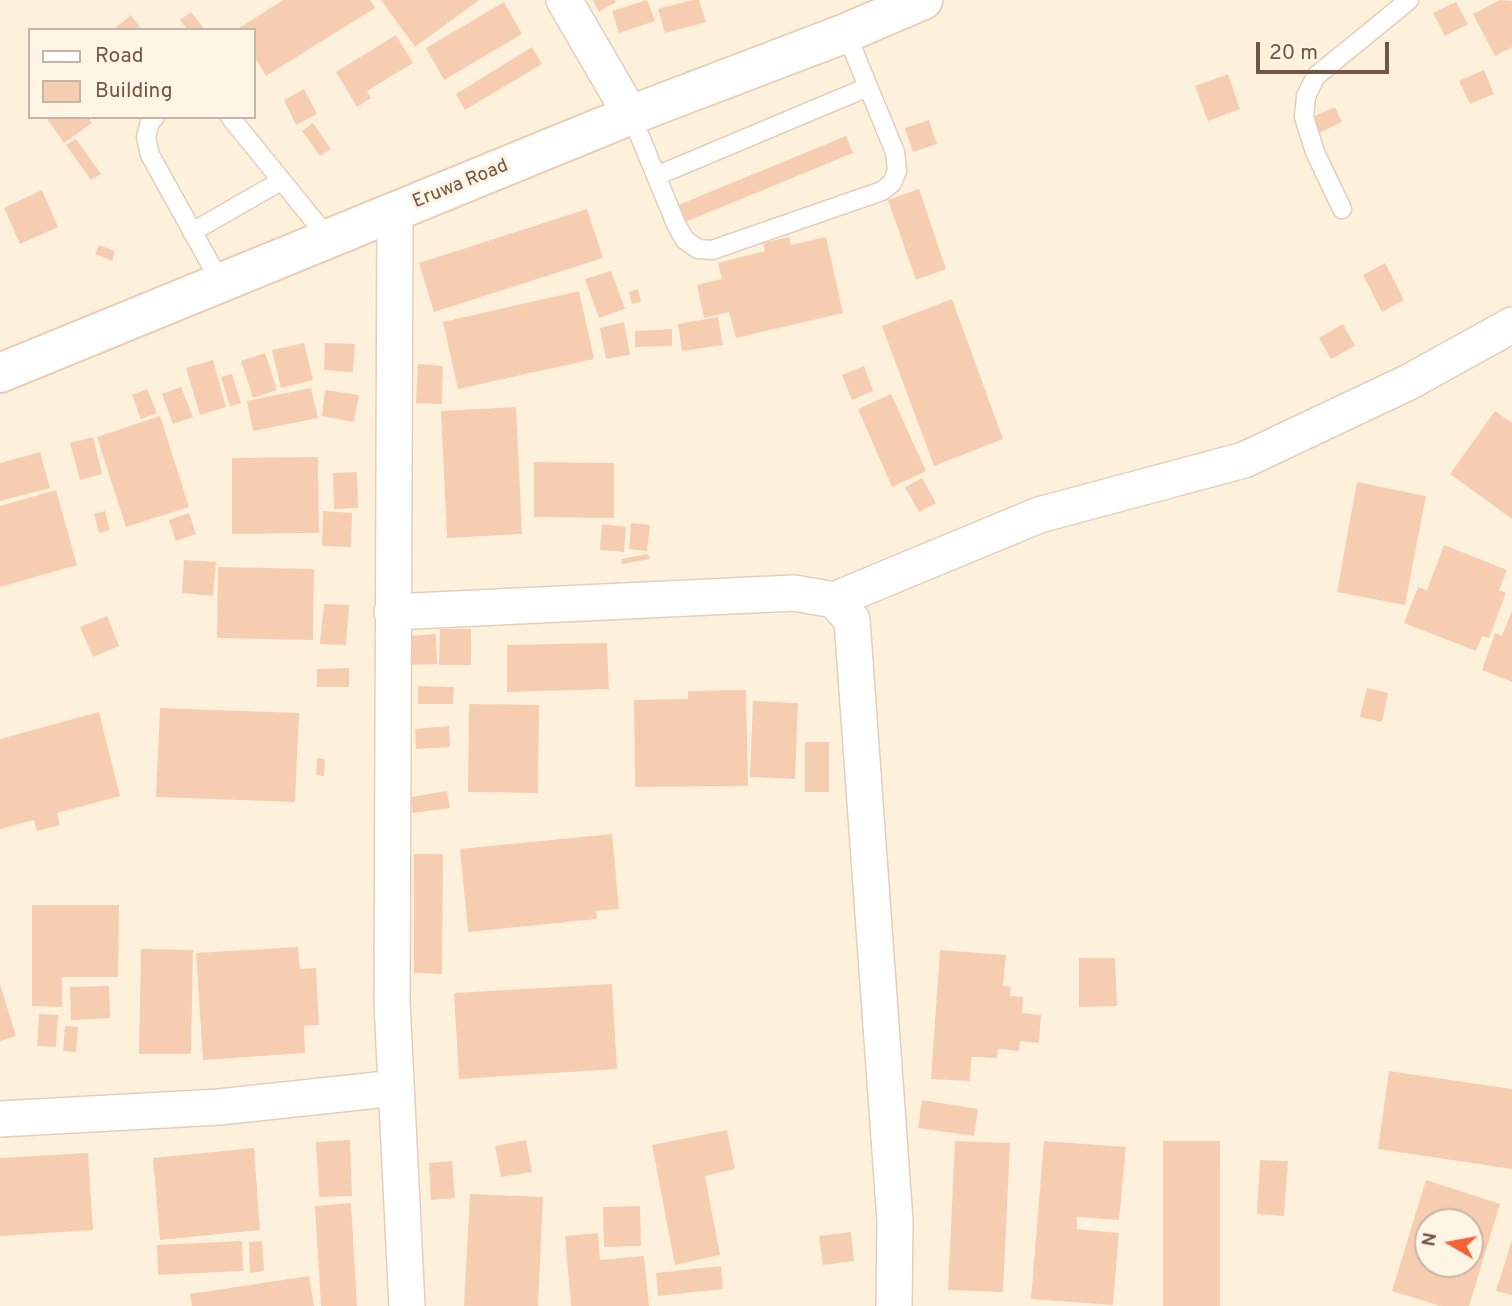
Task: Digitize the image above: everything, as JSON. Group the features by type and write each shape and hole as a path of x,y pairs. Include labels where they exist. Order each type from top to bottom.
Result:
{"main road":[{"name":"Eruwa Road","path":"0,373 631,115 846,33 923,0"}],"street":[{"path":"564,0 631,115"},
{"path":"395,212 392,1003 407,1306"},
{"path":"393,612 794,593 834,600 1039,515 1244,460 1409,382 1512,325"},
{"path":"834,600 852,620 858,683 895,1221 894,1306"},
{"path":"0,1119 219,1107 396,1087"}],"lane":[{"path":"1342,209 1315,152 1304,117 1306,96 1316,76 1409,0"},
{"path":"631,115 676,224 685,240 698,249 712,250 882,191 892,183 897,172 895,152 846,33"},
{"path":"656,176 869,87"},
{"path":"153,119 149,122 146,137 150,155 221,283"},
{"path":"232,119 329,239"},
{"path":"192,232 281,181"}],"building":[{"path":"283,0 370,0 375,8 266,76 256,59 256,28 239,28"},
{"path":"381,0 479,0 415,47"},
{"path":"593,0 615,0 616,2 599,12"},
{"path":"647,0 655,21 619,33 612,11"},
{"path":"699,0 706,22 665,33 658,9"},
{"path":"1500,0 1512,1 1512,47 1495,56 1473,14"},
{"path":"504,2 522,34 444,80 426,48"},
{"path":"1456,2 1468,24 1445,36 1433,13"},
{"path":"191,12 203,28 186,28 180,20"},
{"path":"131,15 141,28 115,28"},
{"path":"396,35 413,63 367,91 371,98 357,107 336,72"},
{"path":"532,47 542,64 465,110 456,94"},
{"path":"1484,70 1494,94 1470,104 1459,81"},
{"path":"1228,74 1240,109 1208,121 1195,86"},
{"path":"304,89 317,114 296,125 284,100"},
{"path":"1335,107 1342,122 1319,133 1312,117"},
{"path":"47,119 89,119 92,123 64,143"},
{"path":"929,120 937,144 913,152 905,128"},
{"path":"313,123 331,149 320,156 302,131"},
{"path":"846,136 853,153 678,225 671,208"},
{"path":"76,139 101,174 91,180 66,145"},
{"path":"919,189 946,269 916,280 888,200"},
{"path":"42,190 58,227 20,244 4,208"},
{"path":"587,209 603,258 434,312 419,263"},
{"path":"789,237 791,245 826,237 843,313 736,338 729,312 704,318 697,285 722,279 718,263 765,251 763,243"},
{"path":"99,245 115,251 112,261 95,254"},
{"path":"1385,263 1404,300 1382,312 1363,275"},
{"path":"611,271 625,309 599,318 585,279"},
{"path":"638,289 641,302 632,304 629,292"},
{"path":"579,291 594,359 458,389 443,322"},
{"path":"952,299 1003,439 934,466 882,326"},
{"path":"718,317 723,345 682,351 678,324"},
{"path":"624,322 630,355 606,359 600,328"},
{"path":"1343,324 1355,346 1331,359 1319,338"},
{"path":"672,329 672,346 635,347 635,331"},
{"path":"304,343 313,380 281,388 272,350"},
{"path":"325,343 355,344 353,372 324,370"},
{"path":"265,353 277,390 253,398 241,361"},
{"path":"213,360 226,407 200,415 186,368"},
{"path":"418,364 443,366 442,404 416,403"},
{"path":"864,366 873,391 852,400 842,375"},
{"path":"232,374 241,403 230,407 221,377"},
{"path":"181,387 193,417 173,424 162,394"},
{"path":"311,388 318,418 253,431 247,401"},
{"path":"147,389 157,413 141,419 132,395"},
{"path":"325,390 359,395 354,422 322,416"},
{"path":"891,394 926,471 892,487 858,409"},
{"path":"516,407 522,534 447,538 441,411"},
{"path":"1495,411 1512,423 1512,519 1450,474"},
{"path":"160,416 189,507 126,527 97,437"},
{"path":"93,437 102,474 80,480 70,443"},
{"path":"40,452 50,488 0,501 0,463"},
{"path":"318,457 319,533 232,534 232,458"},
{"path":"534,462 614,463 614,518 534,517"},
{"path":"357,472 358,508 334,509 333,473"},
{"path":"922,478 936,503 919,512 905,487"},
{"path":"1357,482 1426,496 1405,605 1337,592"},
{"path":"56,490 77,565 0,587 0,506"},
{"path":"105,511 110,530 99,533 94,514"},
{"path":"323,511 352,513 351,547 322,546"},
{"path":"189,513 196,534 176,541 169,520"},
{"path":"631,523 650,525 647,551 629,549"},
{"path":"602,524 626,527 624,552 600,550"},
{"path":"1444,545 1507,570 1499,590 1506,593 1489,638 1482,636 1476,651 1404,623 1418,587 1427,590"},
{"path":"648,554 650,559 622,564 621,559"},
{"path":"184,560 216,562 213,596 182,593"},
{"path":"218,567 314,569 313,640 217,638"},
{"path":"324,604 349,605 346,645 320,644"},
{"path":"1512,611 1512,682 1482,670 1495,633 1502,636"},
{"path":"107,616 119,646 93,657 80,627"},
{"path":"440,629 471,629 471,665 439,665"},
{"path":"436,634 437,664 411,665 409,636"},
{"path":"607,643 609,689 507,692 507,645"},
{"path":"349,668 349,687 317,687 317,669"},
{"path":"418,686 454,687 453,704 418,704"},
{"path":"1367,688 1388,693 1382,722 1360,717"},
{"path":"746,690 748,786 635,787 634,700 688,699 688,691"},
{"path":"753,701 798,703 795,779 750,777"},
{"path":"469,704 539,705 538,793 468,792"},
{"path":"160,708 299,713 295,802 156,797"},
{"path":"99,712 120,796 57,813 60,825 37,831 34,820 0,829 0,739"},
{"path":"449,726 450,747 416,749 415,729"},
{"path":"805,742 829,742 829,792 805,792"},
{"path":"317,758 325,759 324,776 316,775"},
{"path":"447,791 450,808 413,813 411,797"},
{"path":"612,834 619,909 596,911 597,919 468,932 460,849"},
{"path":"414,854 443,854 442,974 414,973"},
{"path":"32,905 119,905 118,977 62,977 62,1007 32,1006"},
{"path":"298,947 300,969 316,968 319,1025 304,1026 305,1053 203,1060 196,953"},
{"path":"141,949 193,950 191,1054 139,1054"},
{"path":"940,950 1006,955 1003,986 1011,987 1010,996 1023,997 1022,1013 1041,1015 1039,1043 1020,1041 1019,1051 998,1049 997,1058 971,1057 970,1081 931,1079"},
{"path":"1079,958 1115,958 1117,1006 1079,1007"},
{"path":"0,984 16,1036 0,1041"},
{"path":"612,984 617,1069 459,1079 454,993"},
{"path":"109,986 110,1018 71,1020 70,987"},
{"path":"39,1014 58,1015 56,1047 37,1046"},
{"path":"65,1026 78,1027 76,1052 63,1051"},
{"path":"1389,1071 1512,1089 1512,1169 1378,1149"},
{"path":"922,1100 978,1109 974,1136 918,1128"},
{"path":"727,1130 735,1169 705,1176 720,1255 675,1265 652,1145"},
{"path":"350,1140 352,1196 319,1197 316,1142"},
{"path":"526,1140 532,1172 501,1177 495,1146"},
{"path":"955,1141 1010,1143 1003,1292 948,1290"},
{"path":"1044,1141 1126,1147 1119,1220 1077,1217 1077,1229 1119,1233 1113,1305 1031,1299"},
{"path":"1163,1141 1220,1141 1220,1306 1163,1306"},
{"path":"254,1148 260,1230 160,1240 153,1158"},
{"path":"88,1153 93,1230 0,1236 0,1158"},
{"path":"1260,1160 1288,1161 1284,1216 1257,1214"},
{"path":"452,1161 455,1198 431,1200 429,1163"},
{"path":"1426,1180 1500,1204 1484,1257 1484,1208 1417,1208"},
{"path":"470,1194 543,1197 538,1306 464,1306"},
{"path":"351,1203 357,1306 321,1306 315,1206"},
{"path":"640,1206 641,1246 604,1247 603,1207"},
{"path":"1414,1219 1414,1278 1478,1278 1469,1306 1441,1306 1392,1291"},
{"path":"851,1232 854,1261 823,1265 819,1236"},
{"path":"598,1233 600,1260 644,1256 649,1306 571,1306 565,1236"},
{"path":"1512,1240 1512,1295 1496,1291"},
{"path":"242,1241 243,1271 158,1275 157,1245"},
{"path":"262,1241 264,1271 250,1273 249,1242"},
{"path":"721,1266 723,1289 658,1296 656,1273"},
{"path":"309,1276 314,1306 192,1306 190,1294"}]}
